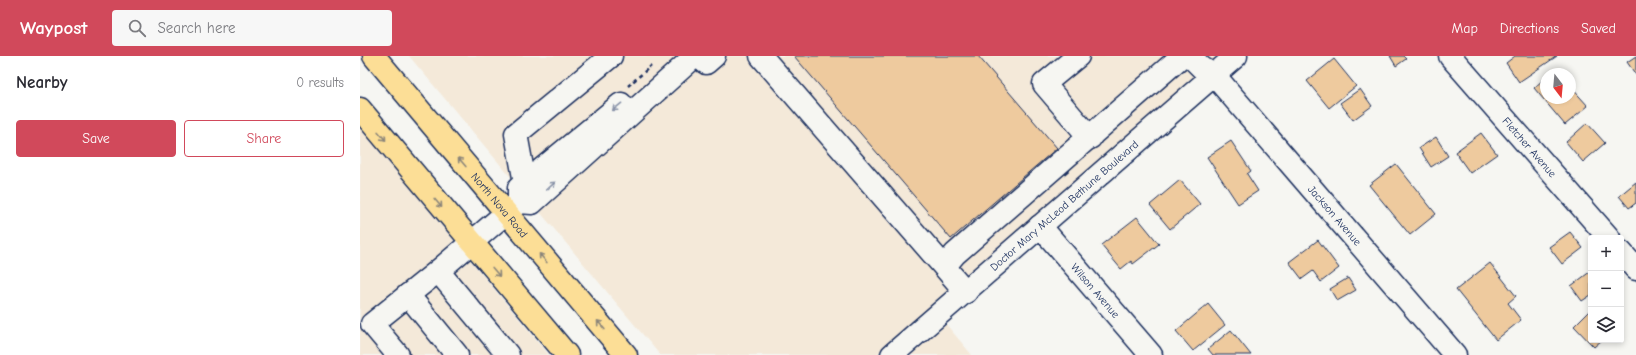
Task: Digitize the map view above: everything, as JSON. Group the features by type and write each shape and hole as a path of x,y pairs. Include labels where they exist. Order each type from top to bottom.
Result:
{"main road":[{"name":"North Nova Road","path":"374,56 516,199 626,355"},
{"path":"360,109 567,355"}],"street":[{"path":"516,199 516,134 610,56"},
{"path":"398,355 366,319 408,295 438,270 471,242 516,199 679,56"},
{"path":"516,199 532,203 697,56 706,63 714,56"},
{"path":"761,56 966,292"},
{"path":"1078,56 1044,84 1090,138"},
{"path":"945,266 956,254 1182,56"},
{"name":"Jackson Avenue","path":"1190,56 1202,68 1214,75 1455,355"},
{"name":"Doctor Mary McLeod Bethune Boulevard","path":"892,355 1236,56"},
{"name":"Fletcher Avenue","path":"1450,56 1606,235"},
{"name":"Wilson Avenue","path":"1040,226 1151,355"},
{"path":"1624,255 1636,269"},
{"path":"438,270 508,355"},
{"path":"408,295 456,355"}],"shaded area":[{"path":"409,56 1220,56 876,355 660,355"},
{"path":"360,127 549,355 360,355"},
{"path":"945,323 972,355 908,355"}],"building":[{"path":"794,56 978,56 1057,148 951,239"},
{"path":"1390,56 1403,56 1406,59 1396,66"},
{"path":"1515,56 1557,56 1519,82 1506,63"},
{"path":"1636,56 1636,75 1627,62"},
{"path":"1334,59 1356,86 1329,108 1307,81"},
{"path":"1540,82 1540,95 1534,88"},
{"path":"1360,89 1372,106 1353,120 1340,103"},
{"path":"1576,93 1588,106 1565,125 1547,104 1576,104"},
{"path":"1587,123 1605,143 1583,162 1566,142"},
{"path":"1481,133 1497,154 1470,173 1455,152"},
{"path":"1436,137 1448,156 1431,167 1419,148"},
{"path":"1231,141 1251,171 1247,174 1258,191 1238,204 1207,157"},
{"path":"1396,164 1436,214 1410,235 1369,185"},
{"path":"1180,180 1200,204 1170,229 1150,205"},
{"path":"1636,182 1636,203 1629,208 1619,196"},
{"path":"1137,217 1159,244 1133,264 1131,261 1121,269 1101,245"},
{"path":"1570,232 1583,248 1562,264 1549,247"},
{"path":"1318,240 1339,268 1321,282 1313,271 1302,279 1289,262"},
{"path":"1490,263 1516,296 1508,303 1521,320 1496,340 1456,290"},
{"path":"1588,273 1588,297 1582,301 1571,286"},
{"path":"1348,278 1356,290 1337,301 1330,289"},
{"path":"1208,304 1225,325 1193,351 1176,331"},
{"path":"1588,312 1588,341 1574,326"},
{"path":"1231,330 1251,355 1213,355 1208,349"},
{"path":"1590,343 1599,343 1594,347"}]}
